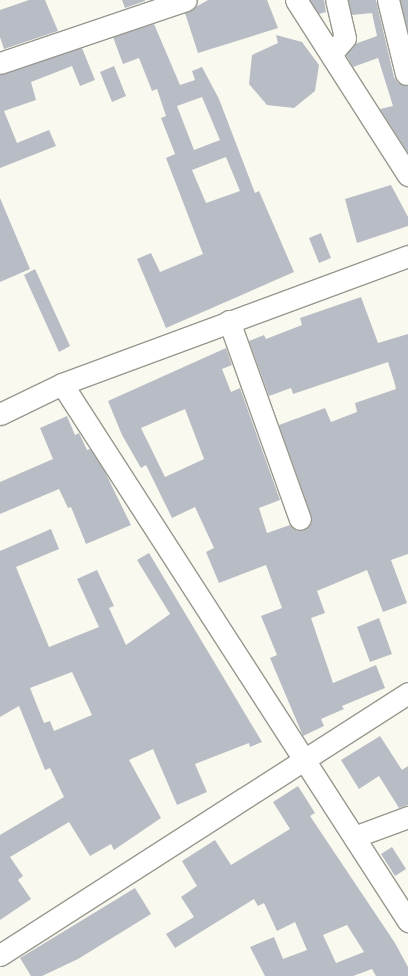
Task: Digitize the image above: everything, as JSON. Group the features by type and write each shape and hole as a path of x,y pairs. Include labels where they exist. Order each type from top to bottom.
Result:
{"street":[{"path":"2,56 186,0"},
{"path":"296,0 408,175"},
{"path":"331,54 345,38 336,0"},
{"path":"388,0 406,74"},
{"path":"0,414 62,384 408,256"},
{"path":"229,321 300,519"},
{"path":"62,384 408,921"},
{"path":"0,955 408,693"},
{"path":"354,837 408,816"}],"building":[{"path":"29,0 45,0 58,31 4,49 0,37 0,10"},
{"path":"122,0 145,0 145,1 125,8"},
{"path":"208,0 267,0 278,28 198,53 185,13"},
{"path":"310,0 324,0 326,12 319,14"},
{"path":"348,0 376,0 394,77 398,83 408,86 408,153 380,109 393,106 378,58 353,67 346,55 355,44 377,36 372,13 352,15"},
{"path":"400,0 408,0 408,31"},
{"path":"154,24 180,85 195,80 192,71 202,67 219,99 255,193 259,191 294,272 166,328 137,259 151,253 160,272 203,254 166,158 175,154 161,118 166,116 157,89 152,91 139,58 123,64 113,37","holes":["202,97 220,140 194,150 177,106","226,157 240,191 206,203 192,170"]},
{"path":"276,35 302,42 319,65 315,91 294,108 267,105 249,84 252,55 278,43"},
{"path":"82,48 95,80 80,86 72,66 31,82 36,100 4,111 17,143 49,130 56,146 0,168 0,75"},
{"path":"114,66 126,96 112,102 100,72"},
{"path":"391,185 408,217 408,226 357,243 345,199"},
{"path":"0,198 30,269 0,282"},
{"path":"321,233 331,258 319,263 309,238"},
{"path":"35,269 70,346 59,352 24,275"},
{"path":"361,297 378,343 408,334 408,554 391,560 407,603 383,612 367,570 317,591 325,613 311,618 333,683 376,665 385,688 342,706 344,709 321,719 324,726 303,736 270,658 277,655 261,616 282,608 266,565 219,583 206,552 214,548 195,507 172,518 146,465 141,468 122,435 108,401 226,348 232,365 222,369 231,392 240,388 280,500 259,508 267,533 290,525 297,531 304,530 312,522 311,515 279,425 325,408 331,422 357,412 355,403 396,389 388,362 293,394 291,388 269,396 249,341 264,335 266,339 302,325 300,318","holes":["185,409 204,459 165,477 141,428"]},
{"path":"67,416 75,435 79,433 87,450 90,449 105,472 131,525 86,544 71,507 68,508 59,489 0,514 0,482 53,459 40,428"},
{"path":"51,529 59,549 16,567 49,647 99,627 77,579 97,570 114,606 109,608 126,645 170,614 137,560 149,553 262,742 250,747 249,743 195,764 207,792 177,805 153,749 129,760 161,818 114,850 111,844 90,856 69,822 10,857 23,876 18,880 31,899 0,920 0,835 64,797 50,768 45,770 19,706 0,717 0,551","holes":["72,672 92,715 54,731 50,721 44,723 30,688"]},
{"path":"379,618 392,654 370,662 357,627"},
{"path":"380,736 402,770 408,766 408,805 399,808 379,776 359,789 341,760"},
{"path":"298,786 315,813 310,816 395,943 408,967 408,976 376,976 372,969 353,976 265,976 250,947 274,937 283,959 307,950 295,922 277,931 264,903 258,906 254,899 175,948 166,934 194,917 181,897 197,886 182,861 215,840 231,865 290,829 273,802","holes":["347,925 364,952 336,963 323,935"]},
{"path":"392,847 406,869 395,876 381,854"},
{"path":"135,888 151,914 78,959 42,976 31,976 20,958"}]}
